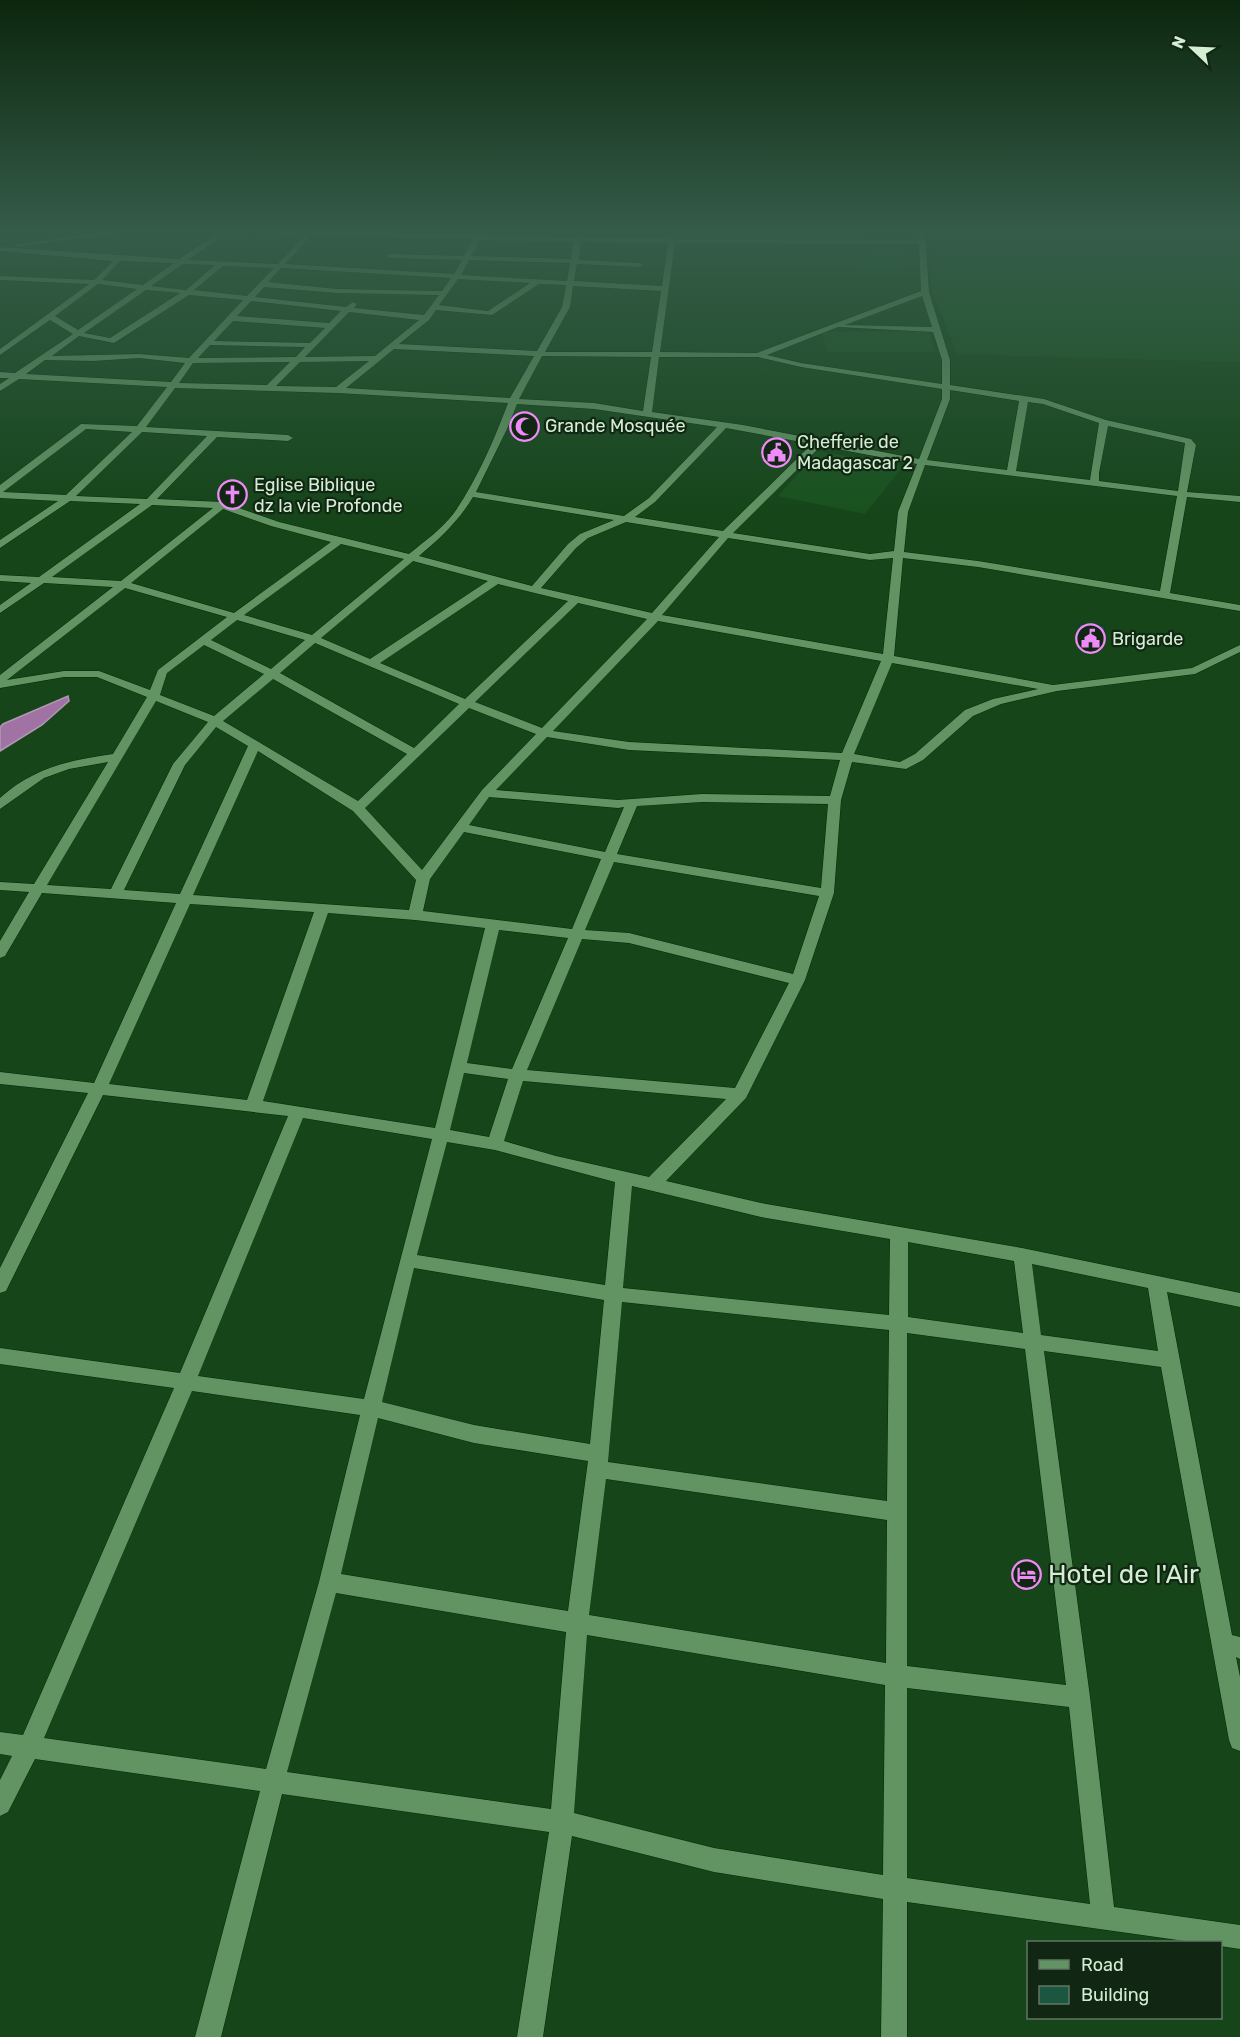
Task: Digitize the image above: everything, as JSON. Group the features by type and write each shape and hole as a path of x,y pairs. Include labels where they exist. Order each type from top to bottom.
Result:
{"street":[{"path":"0,353 38,325"},
{"path":"65,325 79,334 105,341 116,339 137,325"},
{"path":"0,387 92,325"},
{"path":"0,545 68,498 139,430 191,361 223,325"},
{"path":"320,325 332,326"},
{"path":"338,390 417,325"},
{"path":"116,893 179,764 215,721 441,532 458,514 503,429 514,399 556,325"},
{"path":"647,413 661,325"},
{"path":"758,355 838,325"},
{"path":"652,1185 740,1094 798,980 827,893 835,800 847,757 888,658 903,512 921,462 942,415 946,399 946,360 936,325"},
{"path":"269,388 332,326"},
{"path":"833,327 938,330"},
{"path":"207,343 313,345"},
{"path":"392,346 540,354 758,355 801,365 1024,398 1078,411 1104,422 1188,441 1191,445 1164,596"},
{"path":"44,358 93,359 139,356 191,361 376,358"},
{"path":"0,375 172,385 514,399 647,413 921,462 1095,484 1240,499"},
{"path":"1011,474 1024,398"},
{"path":"1095,484 1094,473 1104,422"},
{"path":"534,590 578,541 627,518 651,500 724,425"},
{"path":"0,490 84,426 288,438"},
{"path":"0,610 149,502 214,434"},
{"path":"416,915 423,879 459,827 486,794 655,617 728,533 817,444"},
{"path":"470,494 870,557 898,554 1240,608"},
{"path":"0,495 222,505 275,524 575,600 655,617 1057,688"},
{"path":"0,680 17,669 222,505"},
{"path":"0,953 154,695 162,672 233,616 339,541"},
{"path":"0,578 123,585 315,639 373,662 466,704 544,733 657,749 847,757 902,766 911,763 969,713 997,700 1057,688 1203,669 1240,648"},
{"path":"373,662 496,580"},
{"path":"358,808 413,752 575,600"},
{"path":"203,640 271,673 413,752"},
{"path":"0,685 64,674 90,673 154,695 215,721 358,808 423,879"},
{"path":"0,1286 99,1088 183,897 255,744"},
{"path":"0,805 22,783 35,776 79,763 115,757"},
{"path":"486,794 632,803 702,798 835,800"},
{"path":"495,1144 517,1075 574,934 632,803"},
{"path":"459,827 610,857 827,893"},
{"path":"0,886 323,907 629,938 798,980"},
{"path":"254,1106 323,907"},
{"path":"208,2037 273,1783 329,1582 407,1260 441,1135 493,925"},
{"path":"458,1067 517,1075 740,1094"},
{"path":"0,1078 254,1106 495,1144 652,1185 761,1210 1022,1255 1240,1300"},
{"path":"0,1804 29,1747 187,1380 298,1112"},
{"path":"530,2037 562,1821 577,1622 598,1462 624,1178"},
{"path":"894,2037 897,1889 899,1235"},
{"path":"1022,1255 1079,1697 1103,1917"},
{"path":"407,1260 614,1294 900,1324 1168,1360"},
{"path":"1156,1282 1168,1360 1232,1645 1240,1740"},
{"path":"0,1356 187,1380 371,1408 598,1462 898,1512"},
{"path":"329,1582 897,1676 1079,1697"},
{"path":"0,1743 273,1783 562,1821 714,1860 897,1889 1240,1937"}],"shaded area":[{"path":"946,325 1240,325 1240,362 957,354"},
{"path":"928,331 936,352 827,352 822,332"},
{"path":"818,451 903,466 865,514 778,496"},
{"path":"68,696 69,701 42,725 0,751 0,727 3,724"}],"building":[{"path":"1079,624 1104,626 1106,639 1081,637"}],"place":[{"name":"Grande Mosquée","path":"524,426"},
{"name":"Chefferie de Madagascar 2","path":"776,452"},
{"name":"Eglise Biblique dz la vie Profonde","path":"233,495"},
{"name":"Brigarde","path":"1091,639"},
{"name":"Hotel de l'Air","path":"1027,1574"}]}
